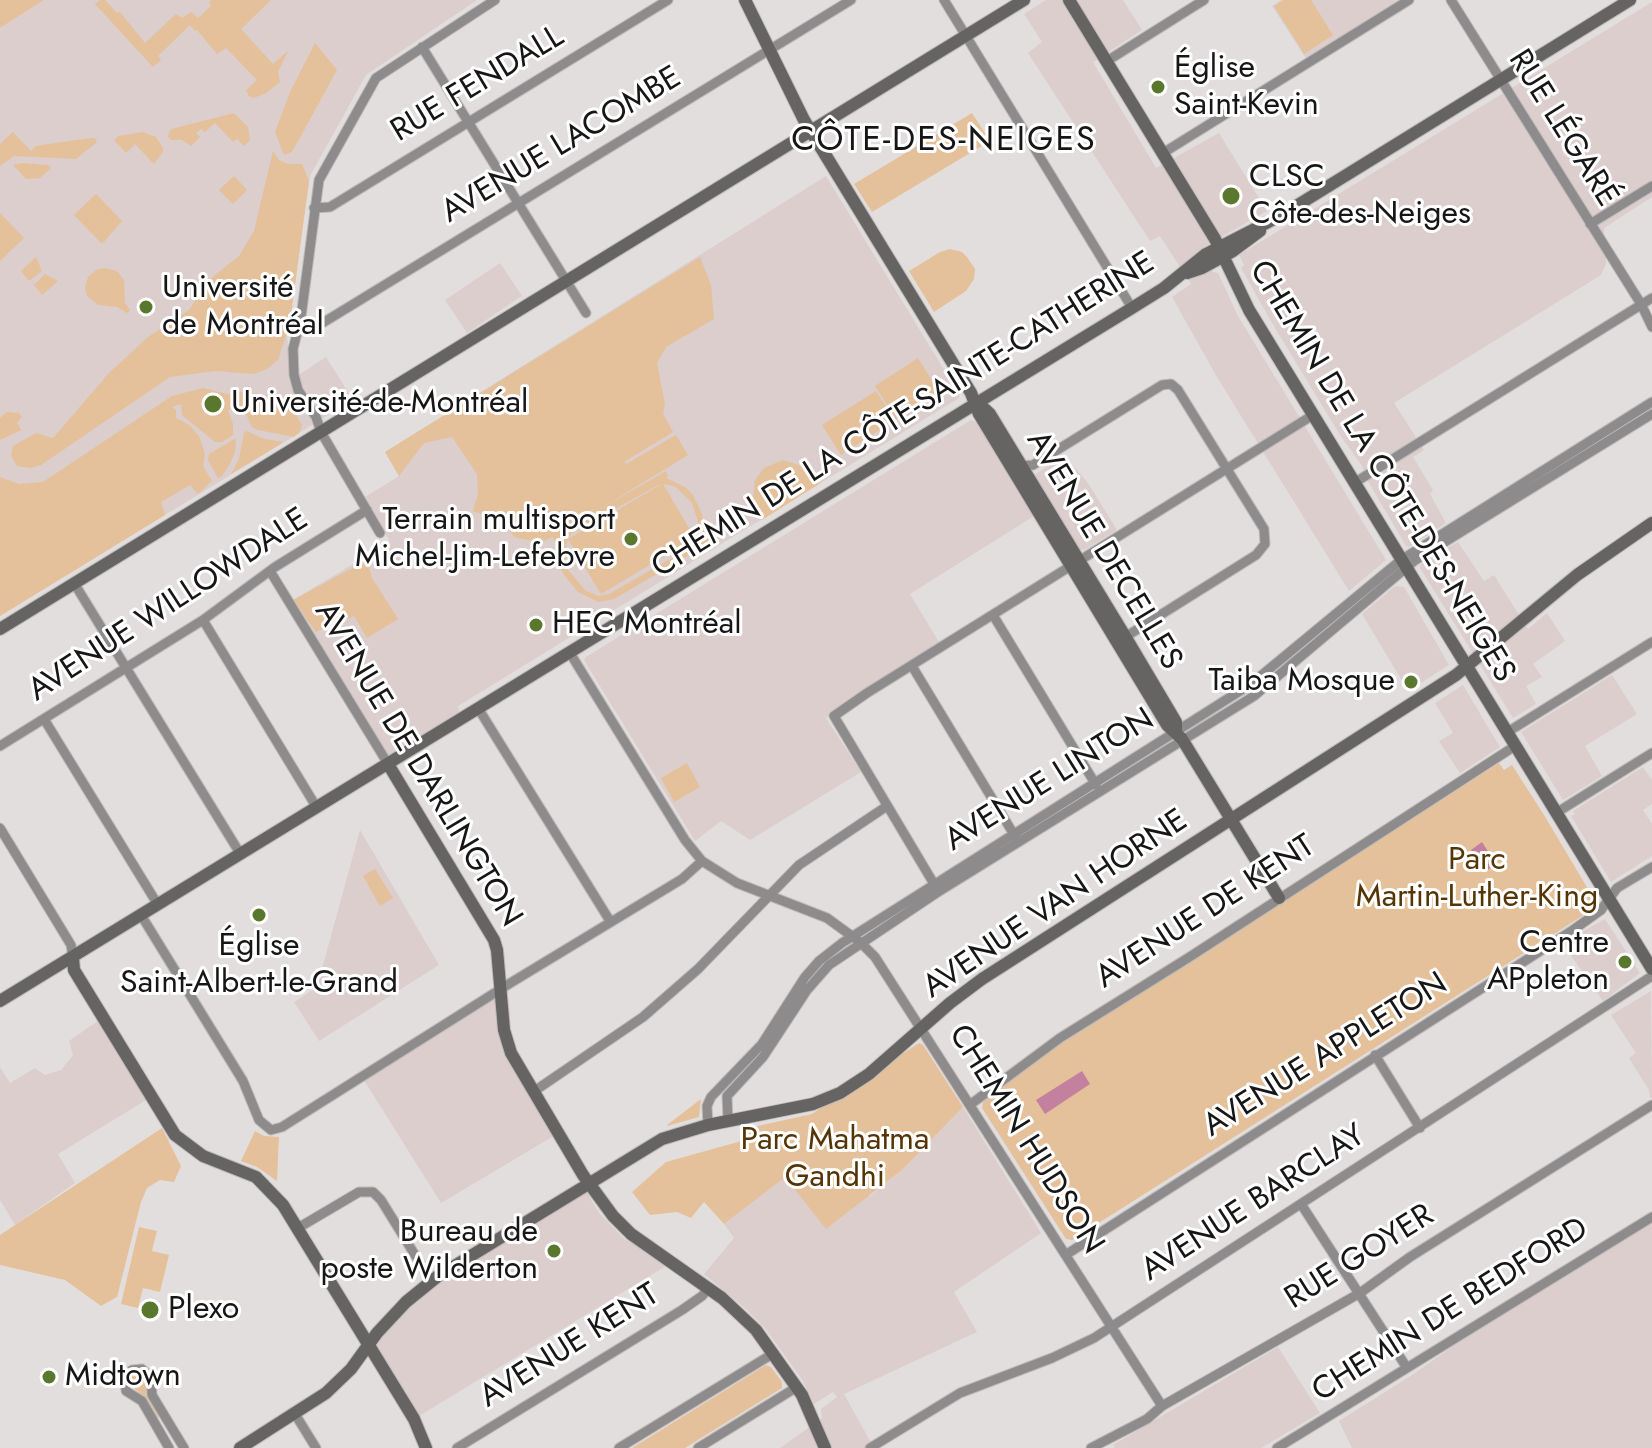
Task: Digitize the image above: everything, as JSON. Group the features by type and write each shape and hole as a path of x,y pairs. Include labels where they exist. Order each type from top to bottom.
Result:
{"main road":[{"name":"AVENUE DECELLES","path":"745,0 810,131 976,401 990,414 1016,467 1121,639 1176,722 1179,736 1279,898"},
{"path":"0,629 1024,0"},
{"name":"CHEMIN DE LA CÔTE-DES-NEIGES","path":"1069,0 1222,252 1245,302 1652,969"},
{"name":"CHEMIN DE LA CÔTE-SAINTE-CATHERINE","path":"0,1001 821,496 845,485 1180,276 1202,268 1222,252 1244,244 1280,216 1630,0"},
{"name":"AVENUE VAN HORNE","path":"240,1448 295,1414 338,1382 406,1302 431,1281 662,1139 708,1125 813,1104 840,1093 869,1074 982,979 1466,667 1577,575 1652,523"},
{"name":"AVENUE DE DARLINGTON","path":"388,764 494,940 507,1041 533,1092 589,1183 613,1216 631,1234 709,1288 749,1323 797,1387 810,1409 825,1448"},
{"path":"73,958 74,970 175,1135 203,1156 256,1177 277,1197 414,1419 426,1448"}],"street":[{"path":"380,533 298,390 294,375 293,349 321,175 371,84 383,72 495,0"},
{"name":"RUE FENDALL","path":"314,208 330,207 668,0"},
{"name":"AVENUE LACOMBE","path":"298,331 311,330 851,0"},
{"path":"944,0 1132,308"},
{"path":"1107,61 1204,0"},
{"path":"1163,153 1409,0"},
{"name":"RUE LÉGARÉ","path":"1451,0 1641,304 1652,327"},
{"path":"422,47 586,313"},
{"path":"1590,224 1652,186"},
{"path":"1354,483 1652,298"},
{"path":"1016,467 1033,465 1167,383 1178,390 1264,529 1266,538 1263,549 1121,639"},
{"name":"AVENUE LINTON","path":"708,1125 706,1113 711,1097 743,1073 775,1042 816,978 856,939 1179,736 1254,696 1404,564 1652,402"},
{"name":"AVENUE LINTON","path":"1404,564 1652,414"},
{"path":"936,888 834,716 1313,415"},
{"name":"AVENUE WILLOWDALE","path":"0,746 203,620 270,571 367,510"},
{"name":"AVENUE DE DARLINGTON","path":"270,571 388,764"},
{"path":"74,583 241,855"},
{"path":"993,615 1097,787"},
{"path":"203,620 317,808"},
{"path":"1506,733 1652,642"},
{"name":"CHEMIN HUDSON","path":"570,653 685,840 702,861 737,883 812,911 856,939 881,965 1162,1406"},
{"path":"912,666 1016,837"},
{"path":"478,708 610,921"},
{"path":"44,719 158,905"},
{"name":"AVENUE DE KENT","path":"971,1104 1060,1038 1515,746"},
{"path":"1556,813 1652,753"},
{"path":"533,1092 643,1017 698,969 799,865 887,806"},
{"path":"0,828 71,945 73,958"},
{"path":"141,915 243,1081 259,1120 266,1128 282,1127 682,879 702,861"},
{"name":"AVENUE APPLETON","path":"1067,1254 1573,930 1601,910 1617,888 1652,867"},
{"name":"AVENUE BARCLAY","path":"870,1448 960,1393 1052,1358 1112,1326 1652,976"},
{"path":"1375,1055 1420,1128"},
{"name":"AVENUE LINTON","path":"728,1121 727,1096 743,1073"},
{"name":"RUE GOYER","path":"1091,1448 1147,1419 1162,1406 1360,1293 1410,1257 1652,1105"},
{"path":"298,1228 359,1192 373,1192 431,1281"},
{"path":"1301,1204 1407,1368"},
{"name":"CHEMIN DE BEDFORD","path":"1277,1448 1652,1217"},
{"name":"AVENUE KENT","path":"457,1448 682,1310 709,1288"},
{"path":"619,1448 774,1353"},
{"path":"169,1448 142,1401 126,1391 124,1379 132,1370 142,1369 151,1377 152,1395 184,1448"},
{"path":"698,1448 797,1387"},
{"path":"295,1414 316,1448"}],"shaded area":[{"name":"Université de Montréal","path":"44,0 477,0 366,75 310,176 287,335 291,380 326,357 353,400 0,616 0,28"},
{"path":"1046,0 1123,0 1142,30 1093,62 1156,168 1219,133 1267,211 1202,248 1213,272 1218,273 1238,316 1386,560 1349,591 1217,377 1172,297 1191,284 1160,236 1150,241 1028,53 1042,42 1024,14"},
{"path":"1281,0 1398,0 1309,63 1272,6"},
{"path":"1652,2 1652,197 1604,228 1606,264 1601,275 1394,403 1424,450 1413,457 1433,490 1430,494 1446,523 1406,546 1362,466 1272,323 1241,268 1244,265 1239,255"},
{"path":"826,176 959,398 458,706 460,720 388,764 293,600 390,542 365,497 399,476 385,452"},
{"path":"500,263 522,296 467,333 445,300"},
{"path":"971,420 977,423 1034,516 910,594 942,647 826,718 861,772 750,840 721,821 695,841 584,660"},
{"path":"1064,455 1088,483 1117,530 1084,550 1079,549 1034,475"},
{"path":"1458,542 1484,581 1494,575 1528,629 1547,613 1565,641 1533,664 1542,677 1526,686 1536,704 1513,718 1420,568 1420,565"},
{"path":"1395,586 1404,587 1449,665 1408,691 1362,614"},
{"path":"1612,675 1637,714 1585,746 1602,776 1563,800 1521,732"},
{"path":"1463,685 1500,747 1460,773 1439,741 1453,733 1435,703"},
{"path":"1643,767 1652,780 1652,804 1643,810 1652,824 1652,856 1611,882 1571,816 1575,814 1573,811"},
{"path":"360,830 439,965 319,1041 294,1002 317,987"},
{"path":"1482,842 1496,864 1486,871 1471,850"},
{"path":"1605,919 1640,973 1603,1001 1562,943"},
{"path":"499,991 502,1026 557,1134 441,1203 362,1077"},
{"path":"1651,991 1650,1098 1649,1090 1629,1058 1636,1053 1611,1015"},
{"path":"99,1020 146,1100 58,1154 75,1183 15,1225 0,1200 0,1067 10,1083 35,1068 45,1075 61,1070 73,1055 69,1041"},
{"path":"1082,1071 1090,1084 1045,1114 1036,1100"},
{"path":"963,1107 1041,1233 954,1292 977,1332 844,1394 874,1448 780,1448 822,1418 821,1409 837,1397 833,1392 814,1404 803,1381 765,1328 704,1274 734,1238 724,1224 785,1176 870,1196 902,1170"},
{"path":"589,1183 590,1198 599,1213 624,1239 671,1263 414,1419 369,1344 406,1302"},
{"path":"1652,1217 1652,1448 1352,1448 1339,1421 1412,1375 1530,1292"},
{"path":"1278,1347 1320,1413 1261,1448 1115,1448 1113,1445"}],"green space":[{"path":"0,0 44,0 0,28"},
{"path":"105,0 117,13 120,12 145,43 176,14 182,18 191,12 198,18 211,6 211,0 271,0 241,29 273,64 288,51 278,72 280,82 266,93 254,98 249,96 246,90 257,80 226,48 217,54 190,25 158,56 161,60 153,67 95,4"},
{"path":"1284,0 1311,0 1333,35 1304,54 1274,6"},
{"path":"315,43 337,70 292,152 284,155 275,132 290,92"},
{"path":"234,113 248,127 250,140 244,146 237,139 233,142 215,123 205,132 201,129 196,133 200,137 191,146 168,137 170,130 175,128"},
{"path":"972,113 990,141 872,212 854,184"},
{"path":"13,132 31,151 36,146 55,143 92,138 97,142 76,159 14,156 0,166 0,144"},
{"path":"143,132 156,137 163,148 154,164 135,144 126,153 114,140 119,136"},
{"path":"273,151 279,160 302,164 309,181 290,323 278,360 254,374 216,371 170,377 41,465 30,468 17,466 11,455 13,446 36,433 53,438 109,373 148,337 189,310 209,280 239,256 254,231"},
{"path":"13,165 48,165 51,168 40,178 26,179"},
{"path":"234,176 247,190 233,204 219,190"},
{"path":"96,194 122,221 102,244 74,215"},
{"path":"0,213 24,238 0,261"},
{"path":"950,249 967,257 975,269 974,279 966,291 934,312 909,271"},
{"path":"36,257 42,271 29,281 21,271"},
{"path":"700,257 711,285 714,319 666,347 657,363 665,404 663,414 673,432 624,462 626,464 676,435 688,455 600,509 666,471 666,478 685,487 693,495 702,514 702,538 707,535 711,542 614,599 598,602 578,592 565,576 551,553 555,550 559,554 560,541 556,543 552,537 541,543 514,537 505,523 473,511 478,494 477,474 452,437 424,443 399,476 385,452","holes":["660,484 568,539 572,533","663,484 676,487 692,503 698,521 695,541 686,550 609,594 599,596 586,591 568,570 564,555 568,539 601,594 695,538"]},
{"path":"105,268 117,271 124,280 125,303 130,310 127,313 117,307 98,305 87,296 85,287 88,277 96,270"},
{"path":"45,274 58,281 42,295 34,285"},
{"path":"918,358 939,392 896,419 875,386"},
{"path":"203,388 227,394 245,392 278,397 291,407 302,425 299,433 294,437 258,430 252,427 247,416 236,405 228,410 233,435 222,442 215,442 182,415 181,404 172,407 176,410 176,418 189,425 199,436 205,454 203,466 212,481 198,494 190,485 161,502 165,515 0,616 0,477 19,484 43,482 172,396"},
{"path":"876,391 895,420 841,455 822,425"},
{"path":"6,412 19,413 22,417 17,422 21,430 0,440 0,418"},
{"path":"247,431 264,439 284,442 231,474 239,459"},
{"path":"236,438 230,464 218,478 208,460 209,454"},
{"path":"783,460 801,466 819,484 762,520 753,499 755,480 764,468"},
{"path":"367,560 372,578 398,619 367,638 354,616 316,632 293,600"},
{"path":"687,763 700,787 674,802 661,778"},
{"name":"Parc Martin-Luther-King","path":"1499,763 1504,770 1512,765 1544,815 1594,899 1586,904 1590,911 1072,1240 1066,1239 982,1108 983,1102 1028,1065"},
{"path":"375,869 393,898 380,906 363,876"},
{"name":"Parc Mahatma Gandhi","path":"919,1043 963,1107 902,1170 826,1229 785,1177 724,1224 704,1202 691,1218 677,1212 650,1215 632,1192 666,1162 745,1140 744,1129 812,1114"},
{"path":"701,1099 699,1117 667,1126 667,1125"},
{"path":"162,1128 181,1166 174,1182 160,1180 147,1188 117,1297 101,1306 65,1280 0,1265 0,1235"},
{"path":"255,1131 264,1136 279,1137 277,1181 257,1167 241,1161"},
{"path":"139,1227 157,1231 152,1251 169,1255 160,1292 143,1288 138,1308 121,1304"},
{"path":"766,1365 782,1382 782,1388 685,1448 632,1448"},
{"path":"137,1373 145,1379 147,1394 160,1415 158,1418 142,1395 129,1384 129,1379"}],"place":[{"name":"Église Saint-Kevin","path":"1158,87"},
{"name":"CLSC Côte-des-Neiges","path":"1231,196"},
{"name":"Université de Montréal","path":"146,307"},
{"name":"Université-de-Montréal","path":"213,404"},
{"name":"Terrain multisport Michel-Jim-Lefebvre","path":"631,539"},
{"name":"HEC Montréal","path":"536,625"},
{"name":"Taiba Mosque","path":"1411,682"},
{"name":"Église Saint-Albert-le-Grand","path":"259,915"},
{"name":"Centre APpleton","path":"1625,962"},
{"name":"Bureau de poste Wilderton","path":"554,1251"},
{"name":"Plexo","path":"150,1310"},
{"name":"Midtown","path":"49,1377"}],"district":[{"name":"CÔTE-DES-NEIGES","path":"944,142"}]}
